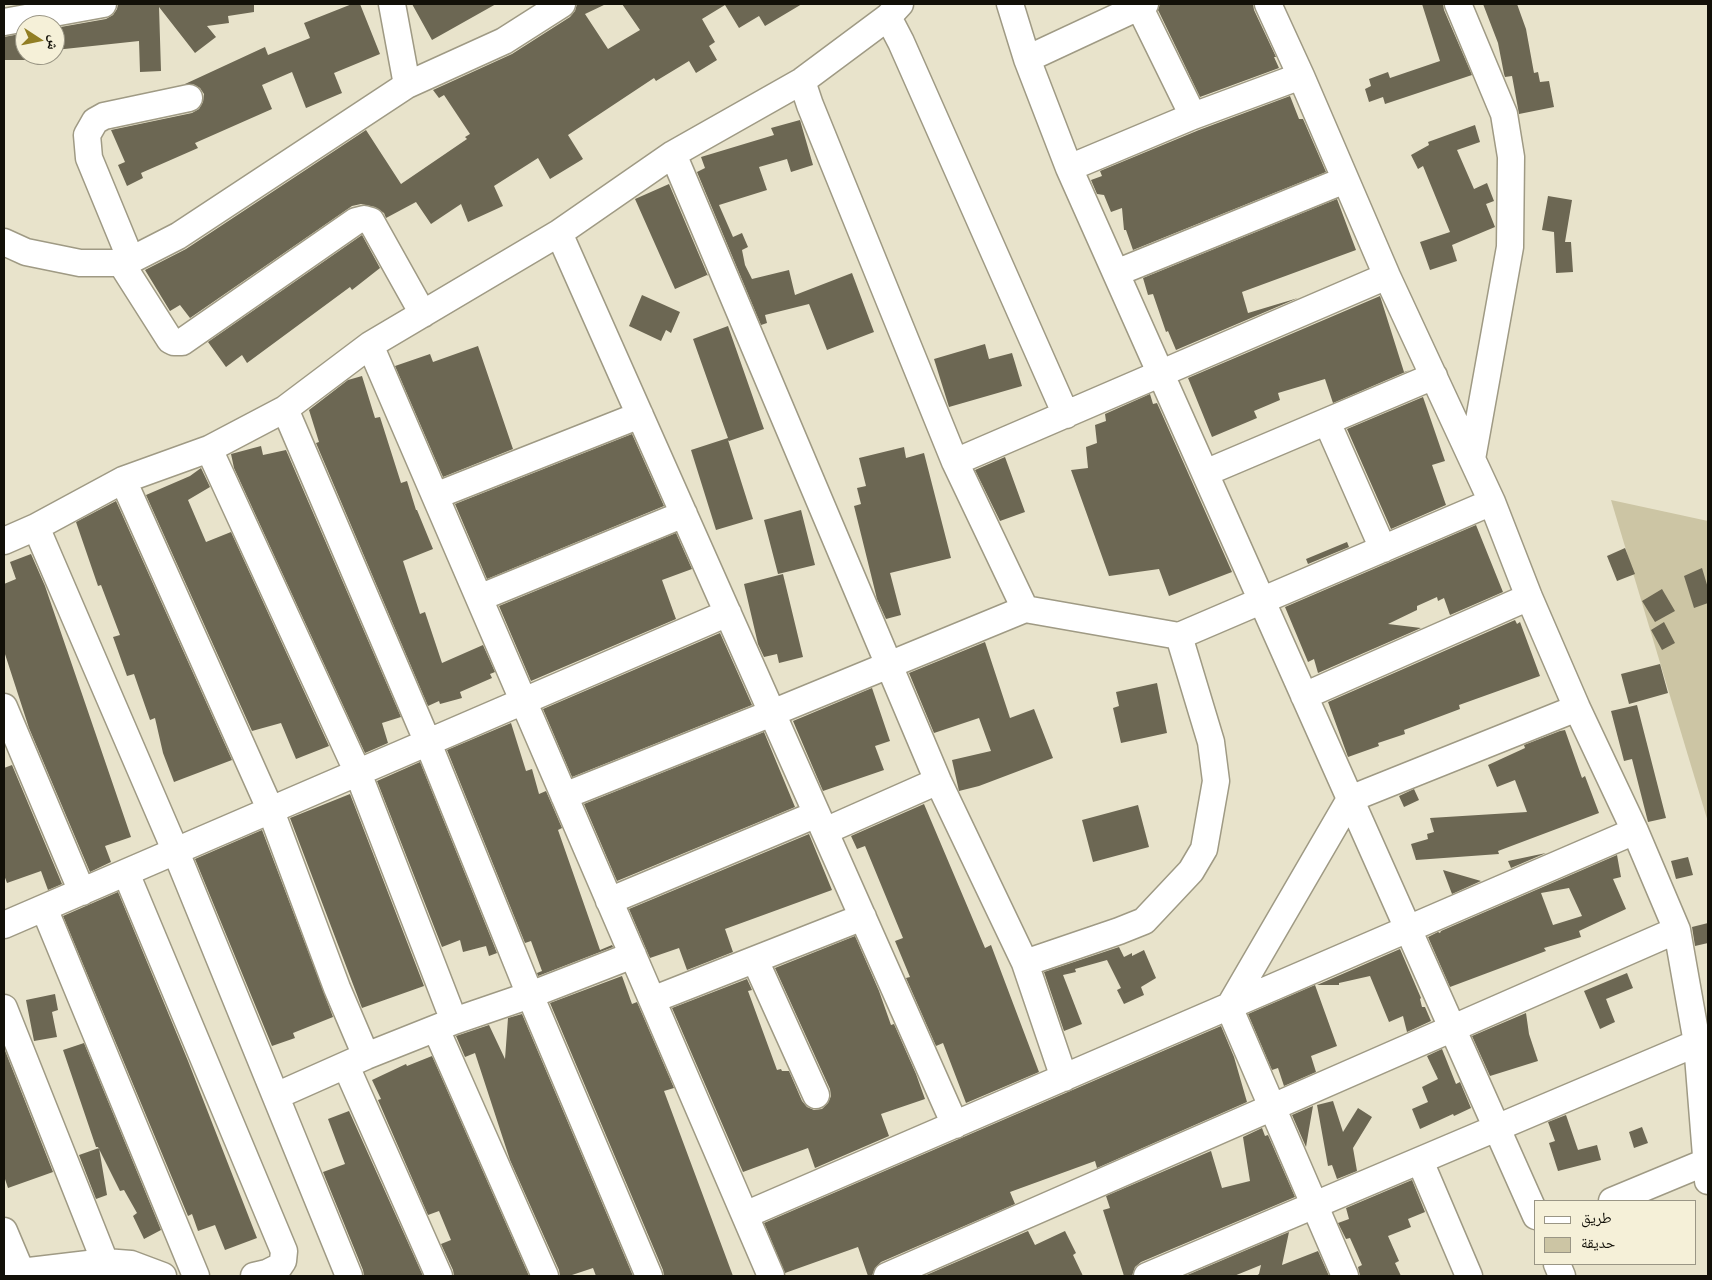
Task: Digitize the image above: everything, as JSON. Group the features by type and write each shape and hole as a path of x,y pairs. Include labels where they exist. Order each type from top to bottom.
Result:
{"street":[{"path":"4,22 103,4"},
{"path":"392,4 407,85"},
{"path":"4,242 26,252 80,263 126,261 178,236 407,85 504,41 562,4"},
{"path":"1010,4 1027,59 1069,168 1534,1211"},
{"path":"1268,4 1302,76 1387,276 1492,502 1529,597 1577,708 1635,831 1677,930 1697,1043 1707,1172 1615,1200"},
{"path":"1458,4 1504,114 1511,157 1510,247 1472,459"},
{"path":"1027,59 1142,5 1193,116"},
{"path":"4,540 36,527 123,480 209,449 284,409 370,346 559,233 673,154 802,81 894,10 901,42 1066,415"},
{"path":"1069,168 1193,116 1302,76"},
{"path":"802,81 810,105 955,462 1025,609"},
{"path":"189,98 104,116 95,121 87,135 90,158 126,261 170,340 182,342 356,221 364,219 371,221 423,314"},
{"path":"673,154 938,781 1025,963 1064,1078"},
{"path":"1116,273 1345,180"},
{"path":"559,233 955,1125"},
{"path":"955,462 1387,276"},
{"path":"370,346 772,1276"},
{"path":"1205,473 1434,376"},
{"path":"284,409 428,743 530,994 649,1276"},
{"path":"435,496 640,415"},
{"path":"1327,422 1383,549"},
{"path":"209,449 358,774 445,1025 545,1276"},
{"path":"123,480 270,811 337,988 356,1061 439,1276"},
{"path":"564,796 1025,609 1179,636 1492,502"},
{"path":"479,598 684,514"},
{"path":"36,527 176,852 349,1276"},
{"path":"1304,696 1529,597"},
{"path":"4,925 728,613"},
{"path":"1025,963 1144,921 1191,871 1204,849 1216,781 1215,771 1211,742 1179,636"},
{"path":"4,707 82,892"},
{"path":"1229,1007 1350,799 1577,708"},
{"path":"610,901 938,781"},
{"path":"745,1215 1635,831"},
{"path":"126,873 284,1251 284,1261 279,1267 256,1276"},
{"path":"44,908 196,1276"},
{"path":"652,1000 863,917"},
{"path":"887,1276 1677,930"},
{"path":"276,1096 445,1025 633,955"},
{"path":"755,960 816,1095"},
{"path":"1229,1007 1345,1276"},
{"path":"4,1008 105,1262"},
{"path":"1148,1276 1697,1043"},
{"path":"1420,1161 1470,1276"},
{"path":"4,1231 16,1274 105,1262 131,1264 163,1276"}],"green space":[{"path":"1611,500 1708,521 1708,822"}],"building":[{"path":"118,4 254,4 254,12 228,16 229,23 207,26 216,37 195,53 159,7 161,71 140,72 139,41 65,49 65,26 106,19 113,15"},
{"path":"352,4 360,4 380,54 334,73 342,93 306,108 292,72 262,85 272,109 195,143 198,148 141,173 143,178 127,186 118,165 125,162 111,130 192,113 199,109 203,102 204,94 200,88 193,84 185,84 265,47 268,55 310,38 304,23"},
{"path":"412,4 496,4 432,40"},
{"path":"577,4 606,4 585,14 608,49 640,30 622,4 802,4 765,26 759,16 739,28 725,5 702,19 715,42 709,46 717,60 696,73 689,61 656,81 654,78 568,135 583,159 550,179 538,158 494,186 503,206 468,222 461,204 431,224 416,202 386,218 384,213 375,207 361,204 352,206 190,318 180,305 170,311 145,270 186,249 366,130 401,184 467,139 465,137 470,134 444,95 439,98 433,90 512,54 570,17 575,11"},
{"path":"1160,4 1253,4 1279,68 1200,97 1158,10"},
{"path":"1422,4 1443,4 1472,75 1385,104 1383,97 1369,102 1365,89 1371,86 1369,79 1388,72 1390,78 1440,61"},
{"path":"1483,4 1517,4 1526,29 1534,73 1538,72 1540,82 1549,81 1554,107 1519,114 1512,76 1505,77 1498,43"},
{"path":"15,35 15,60 4,60 4,37"},
{"path":"1290,96 1299,119 1303,119 1326,172 1133,250 1126,230 1124,230 1122,208 1111,212 1104,195 1097,194 1091,180 1102,176 1100,171 1199,130"},
{"path":"800,120 813,165 791,172 787,159 759,167 767,190 719,205 733,237 742,233 748,247 742,250 745,265 752,279 789,270 795,295 852,273 874,332 827,350 809,304 765,315 767,323 761,325 697,172 705,168 701,157 774,135 771,128"},
{"path":"1475,125 1480,142 1457,150 1474,189 1487,183 1494,201 1486,204 1495,227 1452,245 1457,261 1430,270 1420,242 1450,232 1423,166 1418,169 1411,155 1429,145 1428,142"},
{"path":"669,184 708,276 675,289 635,199"},
{"path":"1548,196 1572,200 1565,242 1571,242 1573,272 1556,273 1554,232 1542,230"},
{"path":"1337,199 1356,250 1242,292 1248,313 1298,298 1176,350 1168,331 1166,332 1153,294 1148,295 1143,278"},
{"path":"362,235 380,268 352,290 350,287 247,363 242,355 226,367 208,342"},
{"path":"642,295 680,312 671,333 666,330 661,341 629,326"},
{"path":"1380,296 1404,372 1410,370 1333,403 1325,379 1278,393 1280,400 1254,411 1257,418 1212,437 1188,378"},
{"path":"728,326 764,429 728,440 753,519 716,530 691,450 728,438 693,339"},
{"path":"985,344 989,359 1012,353 1022,386 949,407 934,359"},
{"path":"478,346 513,449 443,477 395,366 430,354 433,362"},
{"path":"362,376 375,418 380,417 401,483 407,481 416,510 433,549 403,561 420,614 425,612 442,663 483,645 495,672 490,674 492,678 460,692 462,698 440,704 439,701 428,706 316,443 319,442 309,410 348,380"},
{"path":"1150,394 1153,404 1157,403 1232,572 1169,596 1159,569 1109,576 1071,470 1088,468 1086,447 1097,443 1095,425 1106,421 1105,414"},
{"path":"1423,397 1445,461 1432,465 1446,505 1391,529 1347,429"},
{"path":"632,434 664,506 487,579 455,504"},
{"path":"261,446 263,455 286,450 401,717 382,723 388,743 365,753 234,468 231,454"},
{"path":"904,447 906,458 924,453 951,558 890,573 901,615 886,619 877,599 854,506 861,504 857,488 866,486 859,458"},
{"path":"1005,457 1025,512 1000,521 975,470"},
{"path":"201,468 210,487 188,500 206,542 231,532 329,746 296,759 281,723 252,731 146,495 190,476"},
{"path":"116,501 232,760 174,782 163,753 155,718 150,720 134,674 127,676 113,637 120,635 101,585 98,586 76,522"},
{"path":"801,510 815,565 778,574 764,520"},
{"path":"1476,525 1503,592 1450,615 1444,598 1438,601 1437,597 1417,606 1417,610 1388,624 1421,628 1318,673 1314,659 1308,662 1285,607"},
{"path":"676,533 692,569 662,580 676,619 531,681 499,606"},
{"path":"1347,542 1349,547 1308,564 1306,559"},
{"path":"1625,548 1635,574 1617,581 1607,556"},
{"path":"31,554 45,586 131,837 105,846 111,862 90,872 29,728 4,651 4,584 16,579 10,562"},
{"path":"1702,568 1708,588 1708,603 1694,608 1684,576"},
{"path":"783,574 803,657 779,663 777,654 764,657 758,644 744,584"},
{"path":"1662,589 1675,611 1655,622 1642,601"},
{"path":"1515,620 1517,624 1520,622 1540,676 1459,705 1460,709 1404,730 1405,734 1378,743 1379,746 1348,757 1328,702"},
{"path":"1664,622 1675,643 1662,650 1651,630"},
{"path":"720,633 752,705 572,777 543,709"},
{"path":"985,642 1010,718 1034,709 1053,758 979,786 959,791 952,760 991,751 979,718 934,733 909,673"},
{"path":"1660,664 1668,693 1629,704 1621,674"},
{"path":"1157,683 1167,733 1121,743 1113,708 1119,706 1116,692"},
{"path":"872,688 890,741 875,746 884,770 823,791 793,721"},
{"path":"1637,705 1666,818 1648,822 1632,759 1624,761 1611,711"},
{"path":"511,723 526,771 532,769 539,794 546,791 562,828 558,830 600,950 612,945 613,947 538,976 537,973 542,971 531,941 525,943 447,750"},
{"path":"1565,730 1582,778 1585,776 1599,813 1498,851 1499,854 1416,860 1411,844 1428,839 1427,834 1434,832 1430,818 1527,812 1515,780 1497,787 1488,765 1525,748 1524,745"},
{"path":"764,732 795,807 617,881 584,804"},
{"path":"420,762 497,953 489,956 486,946 463,952 460,940 442,947 377,781"},
{"path":"12,765 62,884 48,890 41,871 7,883 4,875 4,768"},
{"path":"1414,789 1419,800 1404,807 1399,796"},
{"path":"350,794 424,986 362,1008 290,818"},
{"path":"924,804 985,948 991,945 1039,1072 966,1103 943,1043 936,1046 906,978 910,977 895,941 903,938 865,846 857,849 851,836"},
{"path":"1138,805 1149,847 1093,862 1082,820"},
{"path":"262,830 333,1017 293,1033 295,1038 272,1046 195,859"},
{"path":"809,834 832,890 725,929 733,952 687,970 679,948 650,958 629,909"},
{"path":"1546,853 1511,868 1508,861"},
{"path":"1617,855 1621,877 1613,879 1626,909 1579,931 1581,937 1544,948 1546,951 1450,987 1428,937","holes":["1569,888 1582,916 1553,925 1541,893"]},
{"path":"1688,857 1693,875 1676,879 1671,861"},
{"path":"1443,870 1481,881 1452,894"},
{"path":"118,892 188,1061 257,1238 225,1250 215,1225 198,1231 192,1214 188,1216 63,916"},
{"path":"1708,923 1708,943 1695,946 1692,927"},
{"path":"855,936 879,991 891,1025 894,1024 925,1099 881,1114 889,1136 815,1168 808,1148 743,1172 672,1008 747,979 752,990 748,991 777,1070 789,1071 802,1101 807,1107 814,1110 822,1109 828,1103 831,1096 830,1089 775,968"},
{"path":"1119,947 1124,957 1132,953 1132,956 1144,950 1156,978 1141,987 1144,995 1124,1004 1117,990 1121,988 1107,960 1075,969 1076,972 1063,975 1082,1024 1064,1031 1044,972"},
{"path":"1400,949 1421,998 1422,1007 1425,1007 1431,1021 1407,1032 1403,1016 1389,1022 1370,976 1339,983 1339,985 1317,985"},
{"path":"1627,973 1633,988 1606,999 1615,1022 1600,1029 1584,991"},
{"path":"622,976 632,1004 637,1002 674,1088 664,1091 733,1276 664,1276 550,1003"},
{"path":"1315,985 1337,1046 1311,1056 1316,1072 1284,1086 1278,1068 1272,1070 1248,1014"},
{"path":"55,994 58,1010 52,1012 57,1037 34,1041 26,1000"},
{"path":"1526,1013 1529,1034 1538,1061 1490,1076 1472,1036"},
{"path":"522,1014 633,1276 596,1276 593,1268 569,1276 560,1276 510,1160 475,1053 465,1057 456,1036 489,1025 505,1059 508,1018"},
{"path":"1221,1026 1234,1057 1247,1102 1097,1168 1095,1161 1010,1192 1015,1204 881,1262 875,1268 872,1276 868,1276 858,1247 785,1273 764,1223"},
{"path":"84,1043 161,1230 144,1239 133,1216 137,1213 124,1190 120,1191 98,1147 96,1147 63,1050"},
{"path":"4,1048 53,1172 8,1188 4,1176"},
{"path":"1442,1049 1456,1084 1460,1082 1471,1108 1420,1129 1412,1109 1428,1102 1422,1087 1438,1079 1427,1056"},
{"path":"432,1056 529,1276 454,1276 441,1244 451,1240 439,1211 428,1215 378,1100 381,1099 372,1080 406,1064 407,1066"},
{"path":"1333,1101 1343,1132 1358,1108 1372,1117 1353,1148 1357,1171 1337,1179 1332,1165 1328,1166 1317,1105"},
{"path":"1313,1106 1309,1129 1306,1147 1292,1115"},
{"path":"349,1111 423,1276 364,1276 323,1172 345,1164 328,1119"},
{"path":"1566,1115 1578,1150 1597,1145 1601,1160 1558,1171 1549,1143 1555,1141 1548,1122"},
{"path":"1642,1127 1648,1143 1634,1148 1629,1132"},
{"path":"1262,1128 1265,1136 1268,1135 1295,1197 1141,1262 1135,1267 1132,1276 1124,1276 1103,1210 1110,1208 1106,1196 1211,1151 1222,1188 1250,1181 1243,1137"},
{"path":"99,1148 107,1195 96,1199 79,1155"},
{"path":"1412,1180 1425,1212 1408,1219 1411,1227 1388,1236 1399,1261 1395,1263 1401,1276 1360,1276 1358,1267 1362,1265 1350,1238 1346,1239 1338,1223 1349,1219 1346,1208"},
{"path":"1028,1231 1035,1245 1065,1231 1076,1253 1073,1255 1083,1276 924,1276"},
{"path":"1289,1232 1282,1265 1318,1251 1329,1276 1256,1276 1259,1274 1261,1265 1234,1276 1185,1276"}]}
